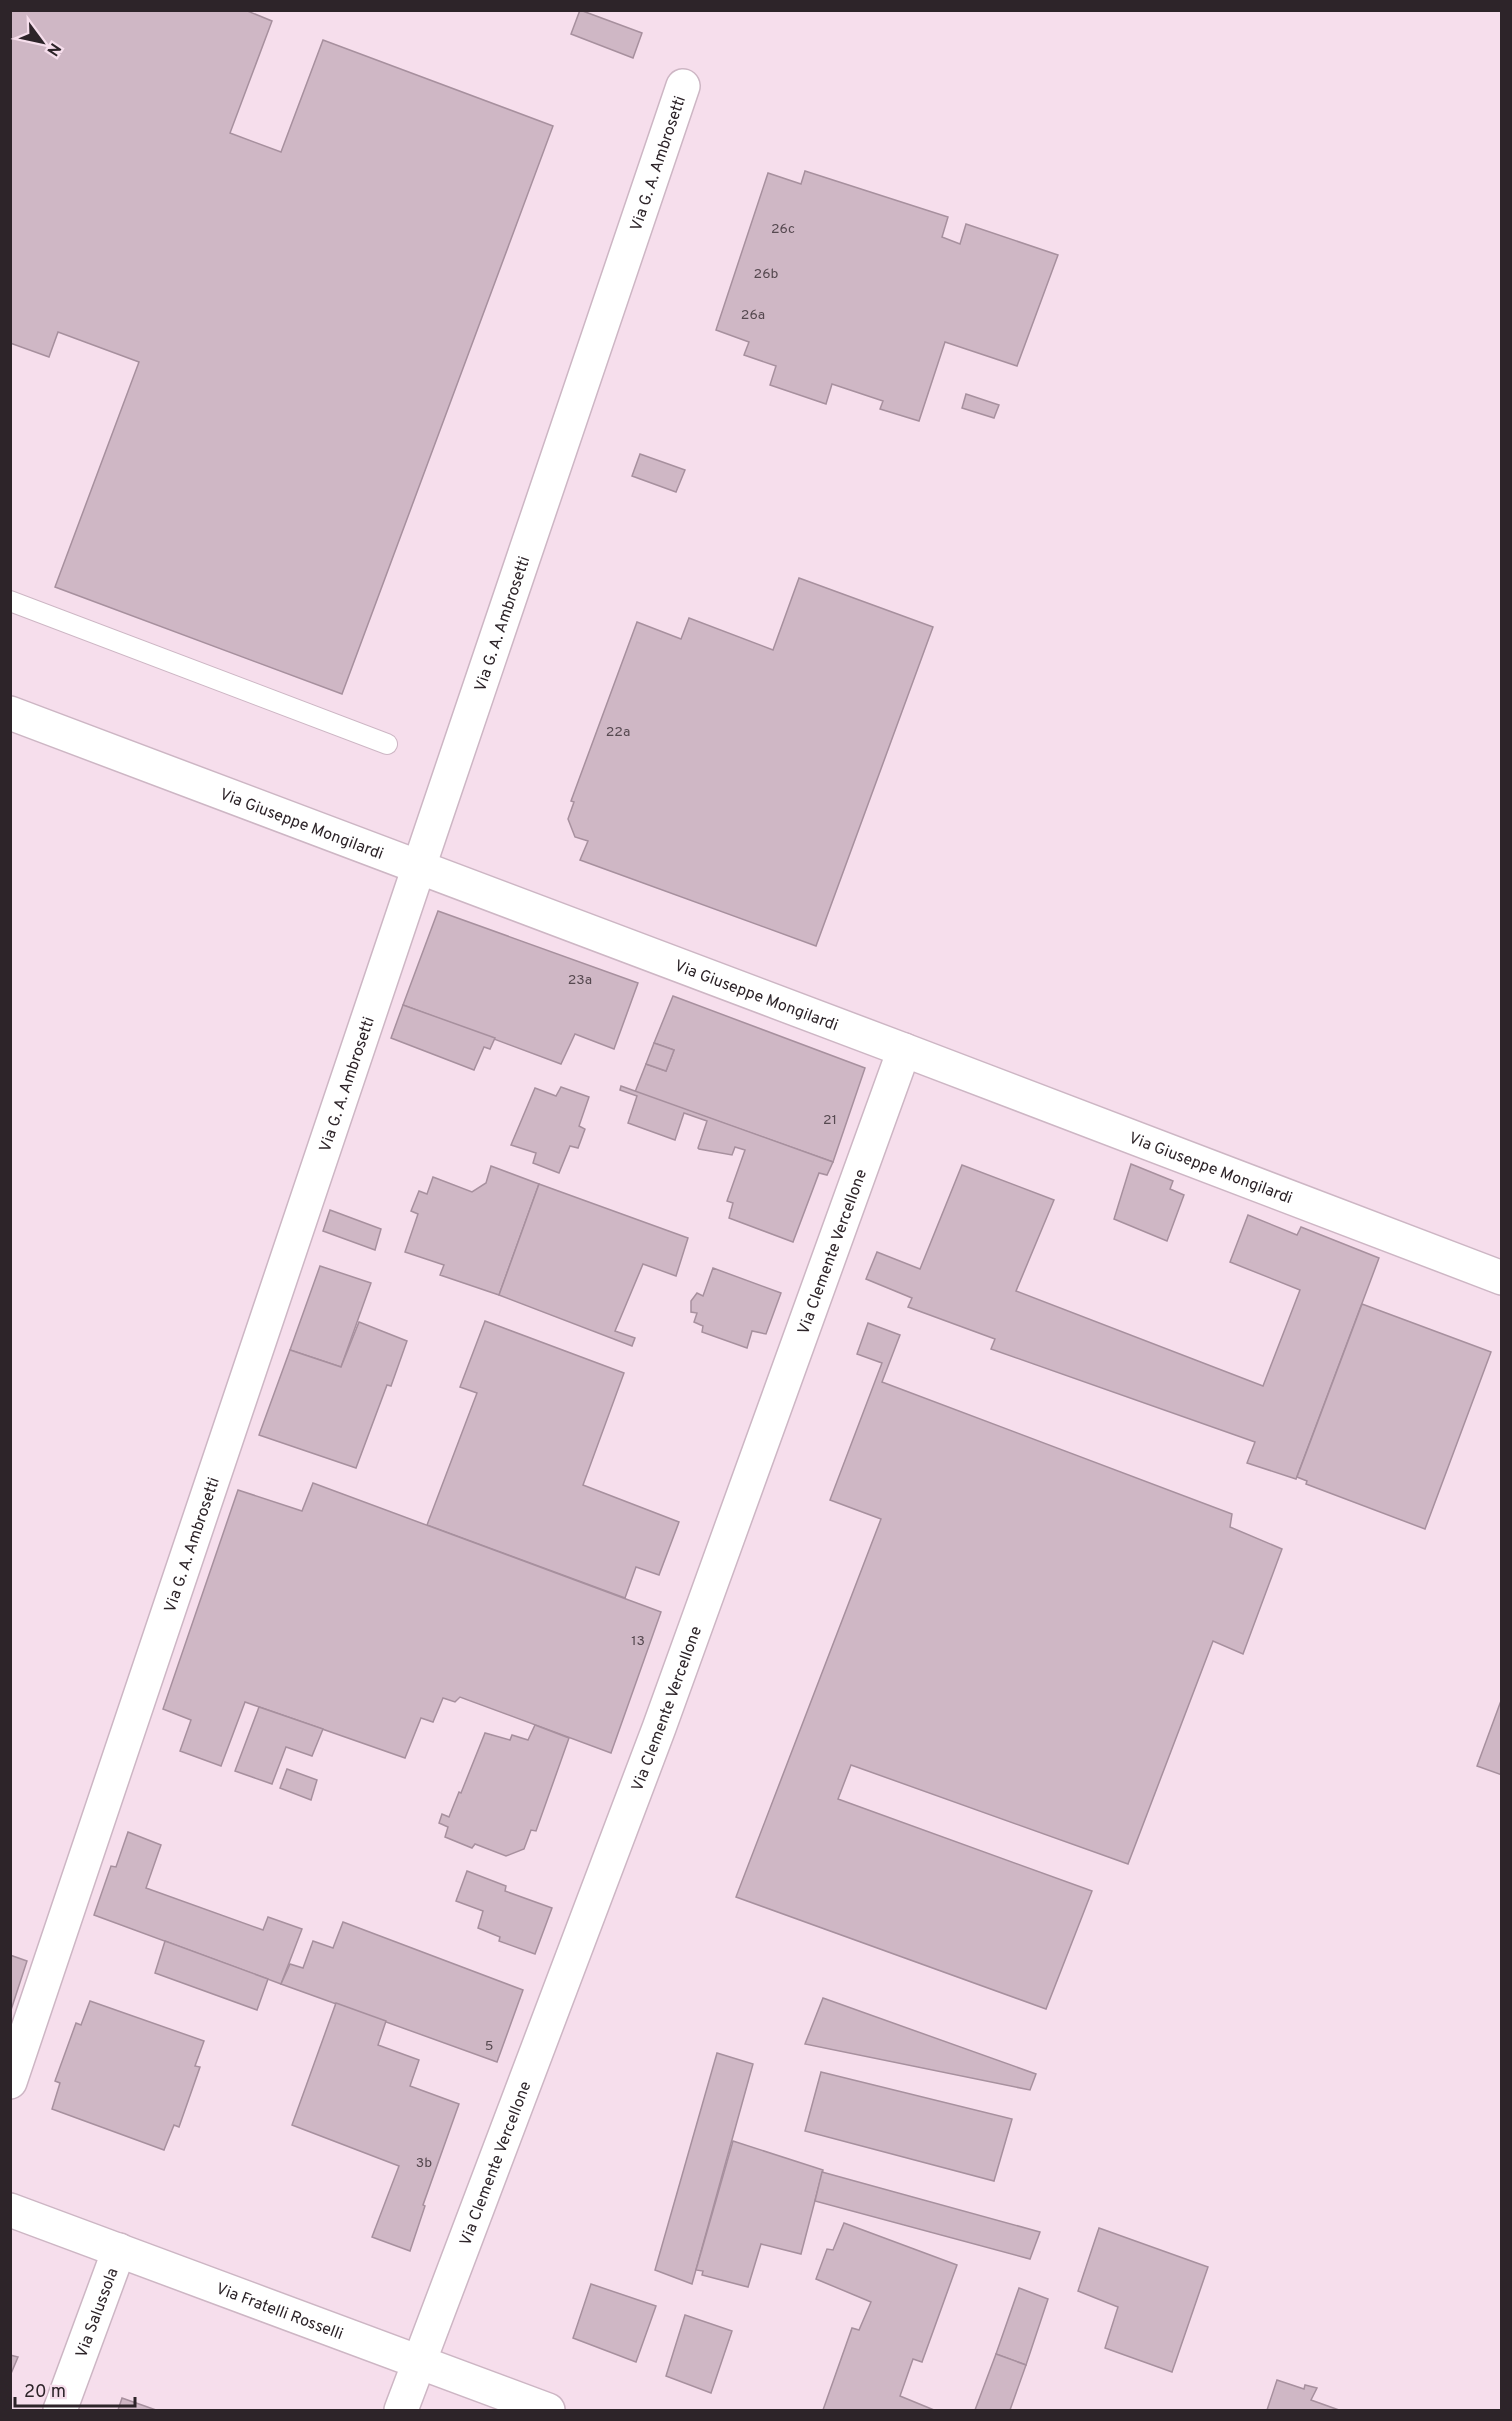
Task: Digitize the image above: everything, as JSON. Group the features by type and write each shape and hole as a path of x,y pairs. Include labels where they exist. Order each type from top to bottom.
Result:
{"street":[{"name":"Via G. A. Ambrosetti","path":"10,2082 683,86"},
{"name":"Via Giuseppe Mongilardi","path":"10,713 1502,1278"},
{"name":"Via Clemente Vercellone","path":"401,2410 655,1738 904,1050"},
{"name":"Via Fratelli Rosselli","path":"10,2210 548,2410"},
{"name":"Via Salussola","path":"60,2410 119,2250"}],"lane":[{"path":"10,601 387,744"}],"building":[{"path":"10,10 245,10 272,21 230,133 281,152 323,40 553,126 342,694 55,587 139,362 58,332 49,357 10,343"},
{"path":"580,10 642,33 633,58 571,34"},
{"path":"805,171 948,217 942,237 960,244 966,224 1058,255 1017,366 945,342 919,421 880,409 883,401 832,384 826,404 770,385 776,366 744,355 749,342 716,330 768,173 801,184"},
{"path":"966,394 999,405 994,418 962,408"},
{"path":"640,454 685,470 676,492 632,476"},
{"path":"799,578 933,627 816,946 580,860 588,841 575,837 568,819 574,802 571,801 637,622 681,639 689,618 773,650"},
{"path":"438,911 638,983 614,1049 575,1034 561,1064 403,1005"},
{"path":"673,996 865,1068 833,1162 635,1092 646,1064 666,1071 674,1050 654,1043"},
{"path":"403,1005 495,1038 490,1049 484,1047 474,1070 391,1038"},
{"path":"654,1043 674,1050 666,1071 646,1064"},
{"path":"621,1086 833,1162 827,1175 819,1173 793,1242 729,1218 733,1203 727,1201 745,1150 735,1147 732,1155 699,1149 707,1121 684,1113 675,1140 628,1123 637,1096 620,1090"},
{"path":"561,1087 589,1097 579,1126 585,1129 578,1148 570,1146 559,1173 533,1163 536,1153 511,1145 535,1088 556,1096"},
{"path":"1131,1164 1173,1181 1170,1189 1184,1195 1167,1241 1114,1219"},
{"path":"962,1165 1054,1200 1016,1291 1263,1386 1300,1290 1230,1262 1248,1215 1297,1235 1301,1227 1379,1258 1296,1479 1247,1463 1255,1442 991,1349 995,1339 908,1307 912,1298 866,1279 877,1252 920,1269"},
{"path":"491,1166 539,1184 499,1295 440,1275 444,1265 405,1252 418,1214 411,1211 419,1191 427,1194 433,1177 472,1192 486,1183"},
{"path":"539,1184 688,1238 676,1276 643,1264 615,1331 635,1338 632,1346 499,1295"},
{"path":"330,1210 381,1229 375,1250 323,1231"},
{"path":"320,1266 371,1283 341,1367 290,1350"},
{"path":"713,1268 781,1293 766,1334 752,1331 747,1348 702,1332 703,1326 694,1322 697,1313 691,1312 691,1301 697,1293 703,1296"},
{"path":"1362,1304 1491,1352 1425,1529 1306,1484 1307,1481 1297,1477"},
{"path":"485,1321 624,1373 583,1485 679,1522 659,1575 636,1567 625,1598 427,1525 477,1393 460,1387"},
{"path":"359,1322 407,1341 391,1386 387,1385 356,1468 259,1435 290,1350 341,1367"},
{"path":"868,1323 900,1335 882,1382 1232,1514 1230,1527 1282,1549 1243,1654 1213,1641 1128,1864 851,1765 838,1799 1092,1891 1046,2009 736,1897 881,1519 830,1500 882,1363 857,1354"},
{"path":"313,1483 661,1612 611,1753 460,1697 455,1702 443,1698 433,1722 421,1718 405,1758 245,1702 221,1766 180,1751 191,1720 163,1709 238,1490 302,1511"},
{"path":"1502,1698 1502,1775 1477,1766"},
{"path":"259,1707 323,1729 312,1756 286,1747 272,1784 235,1771"},
{"path":"535,1725 569,1738 536,1831 531,1830 524,1849 506,1856 475,1844 472,1848 445,1837 448,1827 439,1823 442,1814 449,1817 485,1733 510,1740 512,1735 528,1740"},
{"path":"287,1769 317,1780 311,1800 280,1788"},
{"path":"128,1832 161,1845 146,1888 263,1930 268,1917 302,1929 281,1984 94,1915 111,1866 116,1867"},
{"path":"467,1871 506,1886 505,1891 552,1908 535,1954 499,1941 500,1937 478,1928 483,1911 456,1901"},
{"path":"343,1922 523,1990 497,2062 281,1984 290,1964 303,1968 313,1941 333,1948"},
{"path":"165,1941 268,1979 257,2010 155,1973"},
{"path":"10,1955 27,1961 10,2013"},
{"path":"823,1998 1036,2074 1030,2090 805,2044"},
{"path":"90,2001 204,2041 195,2066 200,2067 179,2127 174,2125 164,2150 52,2109 60,2083 55,2081 76,2023 81,2025"},
{"path":"336,2003 386,2021 378,2045 419,2060 410,2086 459,2104 423,2205 425,2206 410,2251 372,2237 399,2166 292,2125"},
{"path":"717,2053 753,2064 692,2284 655,2270"},
{"path":"821,2072 1012,2119 994,2181 805,2131"},
{"path":"733,2141 823,2170 801,2254 761,2244 748,2287 702,2275 703,2271 696,2270"},
{"path":"822,2172 1040,2232 1030,2259 815,2201"},
{"path":"844,2223 957,2265 922,2362 913,2359 900,2396 934,2410 823,2410 852,2328 859,2330 871,2302 816,2279 827,2249 833,2250"},
{"path":"1099,2228 1208,2267 1172,2372 1105,2348 1118,2307 1078,2291"},
{"path":"591,2284 656,2306 636,2362 573,2338"},
{"path":"1019,2288 1048,2299 1026,2365 996,2354"},
{"path":"685,2315 732,2331 711,2393 666,2376"},
{"path":"996,2354 1026,2365 1010,2410 975,2410"},
{"path":"10,2355 18,2357 10,2376"},
{"path":"1277,2380 1304,2389 1305,2385 1317,2388 1311,2400 1339,2410 1267,2410"},
{"path":"122,2398 156,2410 118,2410"}]}
